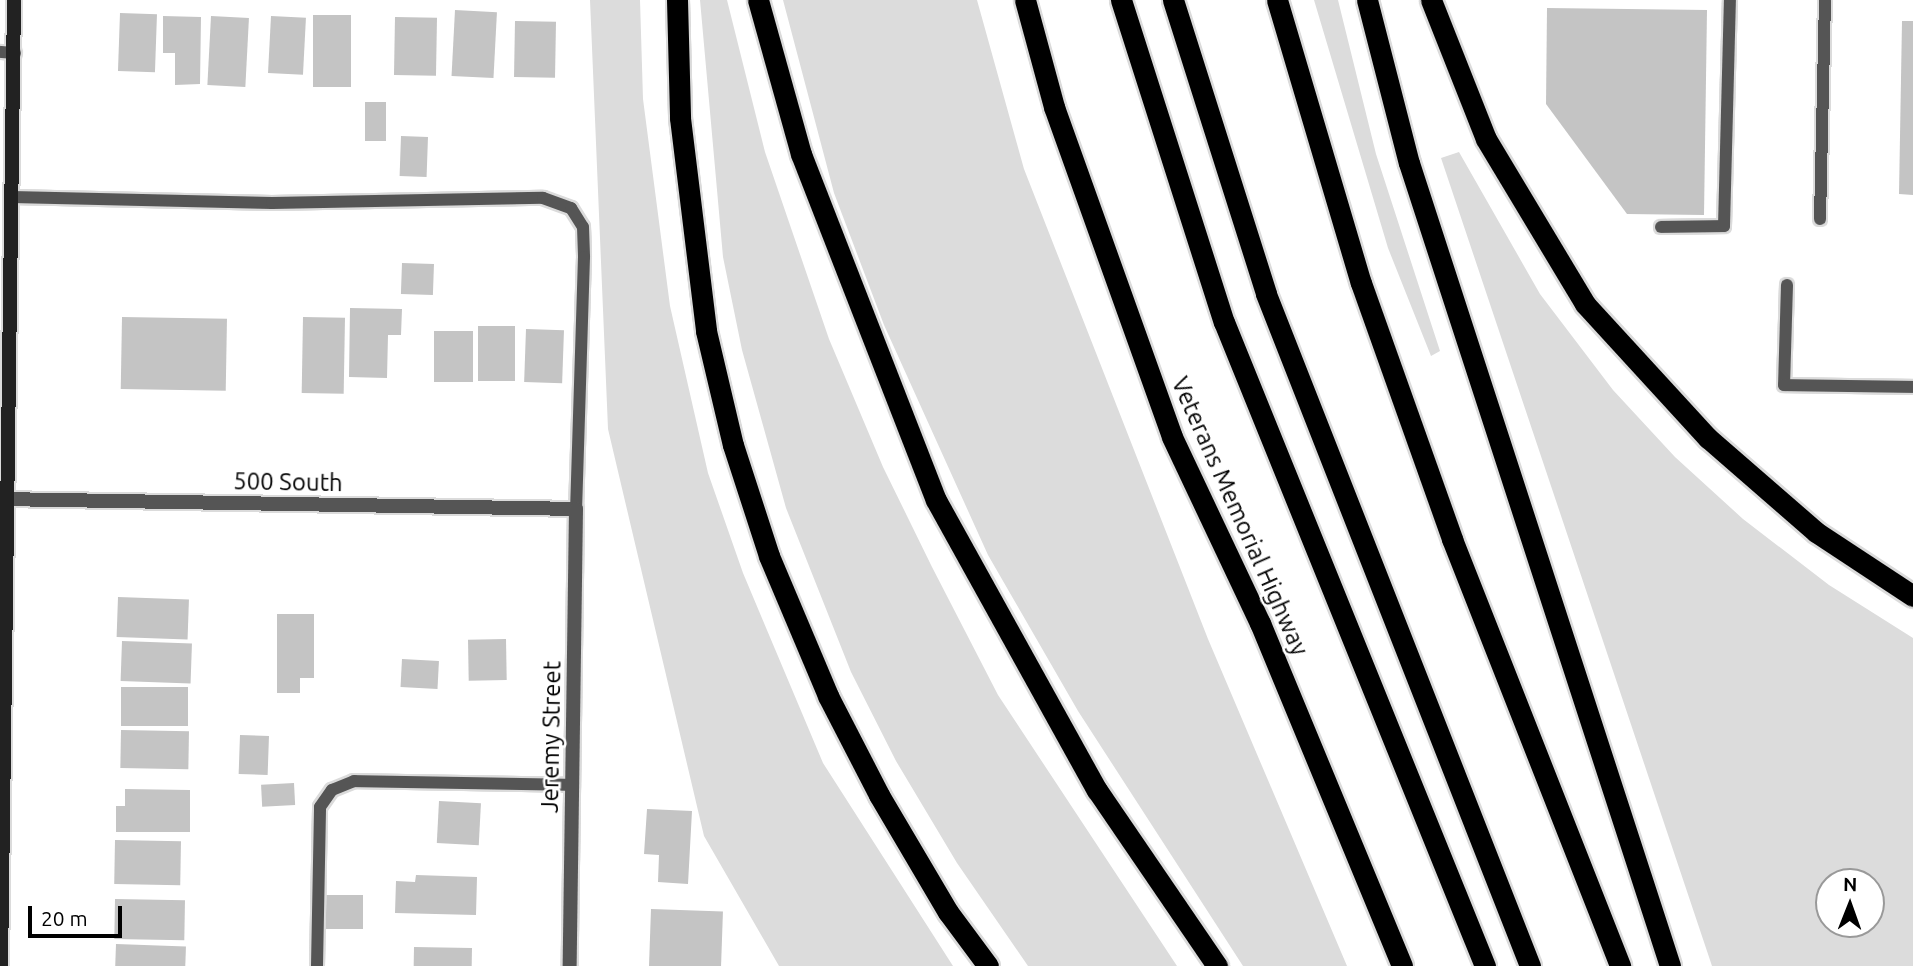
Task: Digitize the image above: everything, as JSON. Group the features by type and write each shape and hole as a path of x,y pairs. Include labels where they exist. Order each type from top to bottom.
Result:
{"highway":[{"path":"677,0 678,83 690,215 706,331 733,445 769,556 828,696 879,796 948,912 988,966"},
{"path":"758,0 801,154 936,499 1097,790 1217,966"},
{"name":"Veterans Memorial Highway","path":"1025,0 1055,107 1172,437 1260,623 1402,966"},
{"path":"1121,0 1224,322 1485,966"},
{"path":"1173,0 1266,294 1530,966"},
{"path":"1278,0 1361,284 1452,539 1620,966"},
{"path":"1367,0 1409,163 1670,966"},
{"path":"1431,0 1486,139 1585,304 1708,439 1816,531 1913,596"}],"main road":[{"path":"1,966 3,499 12,197 7,52 14,0"}],"street":[{"name":"500 South","path":"3,499 576,509"},
{"name":"Jeremy Street","path":"570,966 576,509"}],"lane":[{"path":"1661,227 1724,226 1730,0"},
{"path":"1820,219 1825,0"},
{"path":"12,197 272,203 543,198 571,208 583,227 584,257 576,509"},
{"path":"1787,285 1784,385 1913,387"},
{"path":"317,966 320,807 331,790 354,780 573,785"}],"shaded area":[{"path":"590,0 640,0 643,99 670,306 708,473 743,573 823,763 953,966 779,966 704,836 608,429"},
{"path":"700,0 727,0 765,152 829,339 883,467 932,567 998,695 1177,966 1028,966 957,863 896,761 851,672 786,508 742,350 723,257"},
{"path":"783,0 977,0 1024,169 1208,639 1347,966 1243,966 1078,711 988,555 884,325 834,193"},
{"path":"1314,0 1338,0 1376,154 1440,351 1431,356 1388,248"},
{"path":"1459,152 1540,294 1613,390 1675,457 1743,519 1829,585 1913,638 1913,966 1712,966 1441,158"}],"building":[{"path":"1547,8 1707,10 1704,215 1627,214 1546,104"},
{"path":"455,10 497,12 493,78 452,76"},
{"path":"120,13 157,14 155,72 118,71"},
{"path":"313,15 351,15 351,87 313,87"},
{"path":"163,16 201,17 200,84 175,85 175,53 163,53"},
{"path":"211,16 249,18 245,87 207,85"},
{"path":"271,16 306,18 303,75 268,73"},
{"path":"395,17 437,18 436,76 394,75"},
{"path":"515,21 556,22 555,78 514,77"},
{"path":"1902,21 1913,21 1913,195 1899,194"},
{"path":"365,102 386,102 386,141 365,141"},
{"path":"401,136 428,137 427,177 400,176"},
{"path":"402,263 434,264 433,295 401,294"},
{"path":"350,308 402,309 401,335 388,335 387,378 349,377"},
{"path":"122,317 227,319 226,391 121,389"},
{"path":"303,317 345,318 344,394 302,393"},
{"path":"478,326 515,326 515,381 478,381"},
{"path":"526,329 564,330 562,383 524,382"},
{"path":"434,331 473,331 473,382 434,382"},
{"path":"118,597 189,599 188,639 117,637"},
{"path":"277,614 314,614 314,678 300,678 300,693 277,693"},
{"path":"506,639 507,680 469,681 468,640"},
{"path":"122,641 192,643 191,683 121,681"},
{"path":"402,659 439,661 437,689 401,687"},
{"path":"121,687 188,687 188,726 121,726"},
{"path":"121,730 189,731 188,769 120,768"},
{"path":"240,735 269,736 268,775 239,774"},
{"path":"294,783 295,805 262,807 261,785"},
{"path":"125,789 190,790 190,832 116,832 116,806 125,806"},
{"path":"439,801 481,803 479,845 437,843"},
{"path":"647,809 692,811 688,884 658,882 659,855 644,854"},
{"path":"115,840 181,841 180,885 114,884"},
{"path":"416,875 477,877 476,915 395,913 396,881 415,882"},
{"path":"322,895 363,895 363,929 322,929"},
{"path":"115,899 185,900 184,940 114,939"},
{"path":"651,909 723,912 721,966 649,966"},
{"path":"116,944 186,946 185,966 115,966"},
{"path":"414,947 472,948 472,966 414,966"}]}
